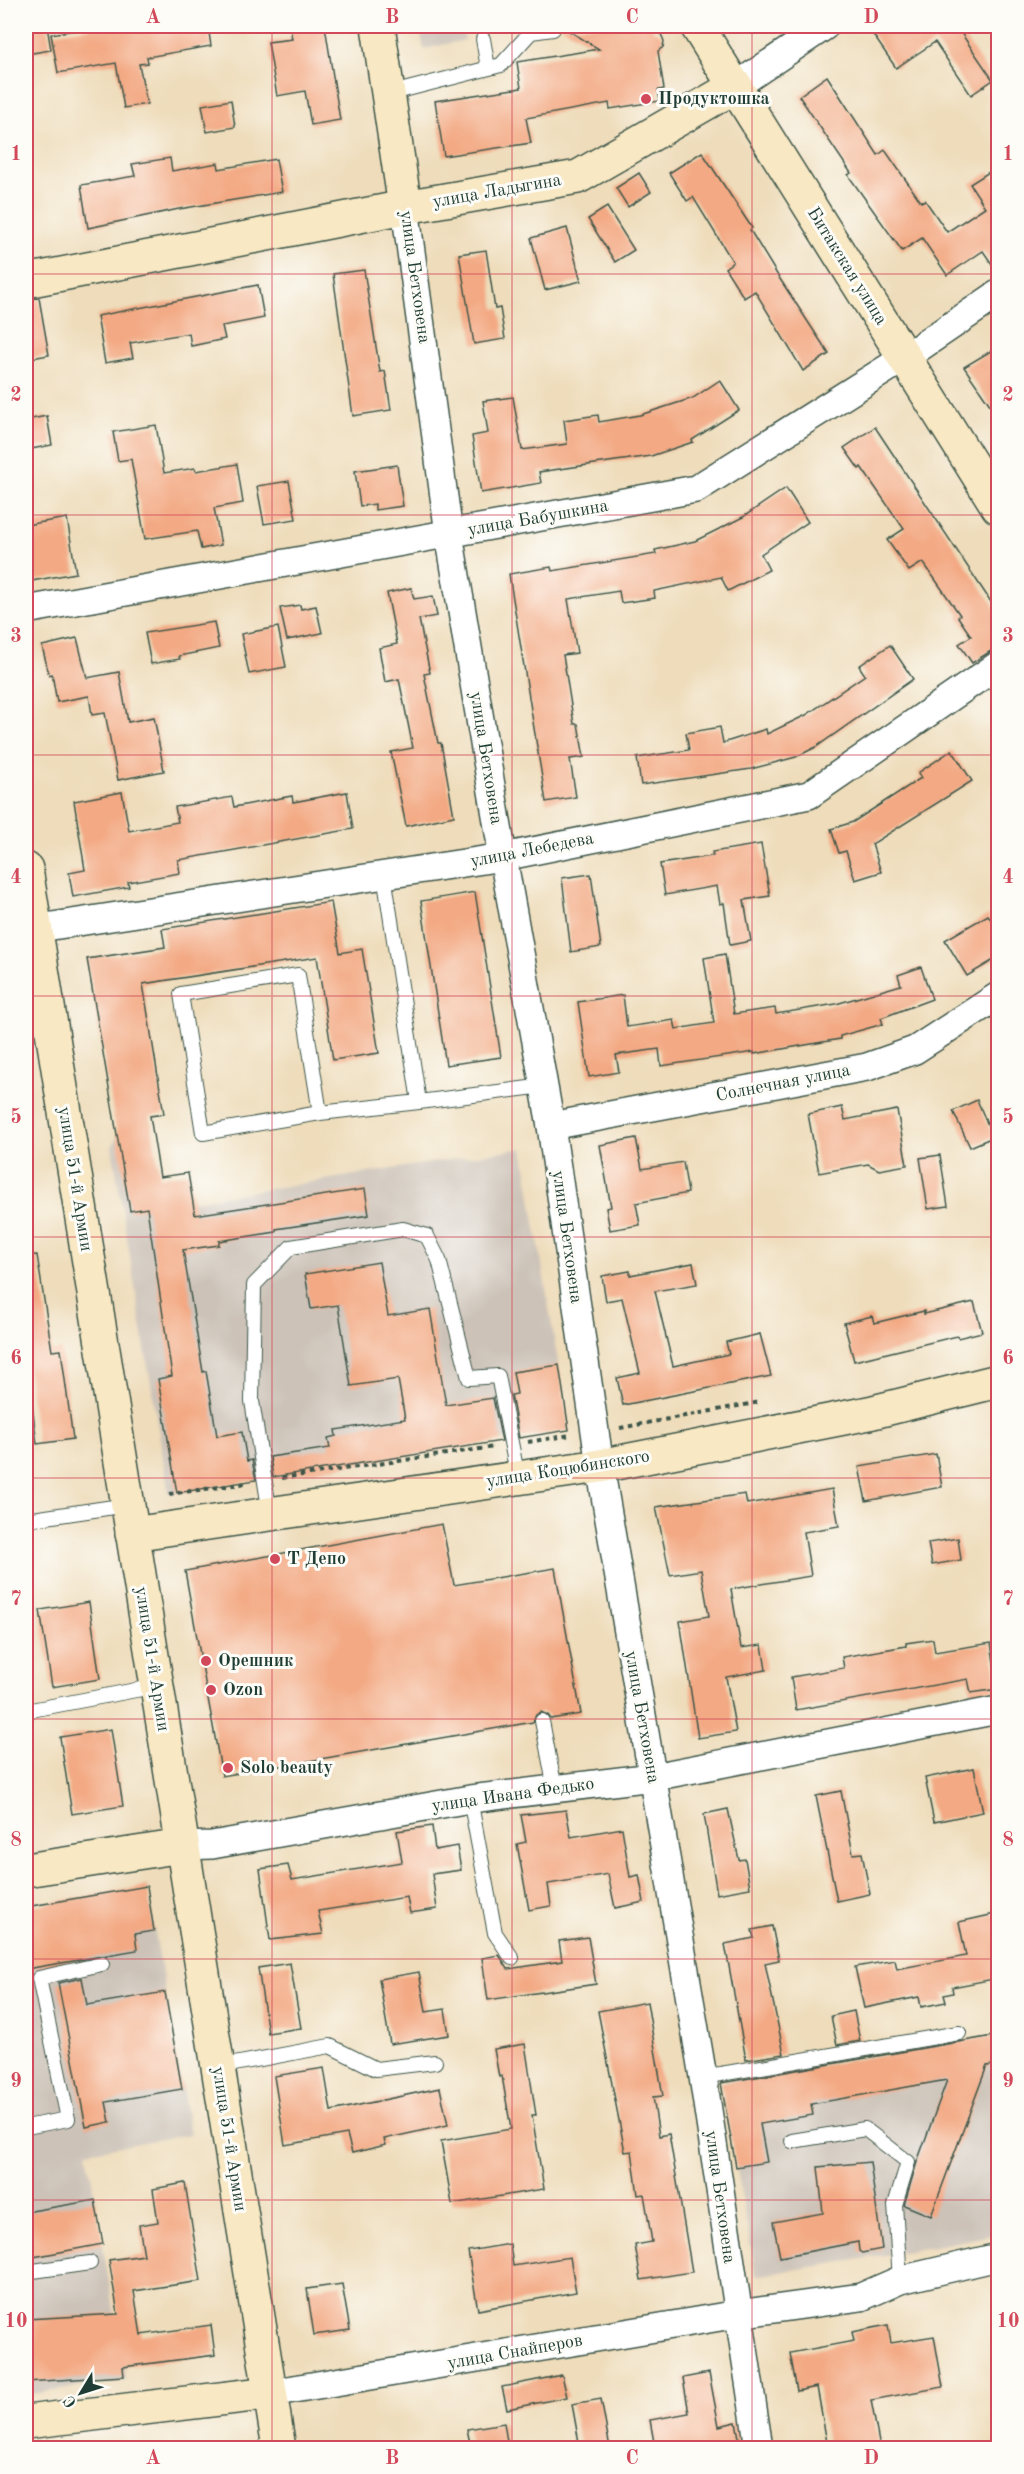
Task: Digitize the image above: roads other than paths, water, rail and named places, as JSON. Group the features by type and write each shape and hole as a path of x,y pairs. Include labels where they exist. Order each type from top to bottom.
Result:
{"main road":[{"name":"улица Бетховена","path":"378,26 405,207"},
{"name":"Битакская улица","path":"697,26 999,507"},
{"name":"улица Ладыгина","path":"26,281 405,207 578,177 736,86"},
{"name":"улица 51-й Армии","path":"26,869 30,929 130,1520 279,2448"},
{"name":"улица Коцюбинского","path":"130,1520 270,1514 600,1466 868,1413 999,1381"},
{"name":"улица Ивана Федько","path":"26,1869 182,1846"},
{"name":"улица Снайперов","path":"26,2422 270,2393"}],"street":[{"name":"улица Ладыгина","path":"736,86 825,26"},
{"name":"улица Бетховена","path":"405,207 449,534 502,857 551,1126 600,1466 703,2077 759,2448"},
{"name":"улица Бабушкина","path":"26,610 696,489 904,358 999,294"},
{"name":"улица Лебедева","path":"30,929 502,857 809,795 999,665"},
{"name":"Солнечная улица","path":"551,1126 867,1067 915,1050 999,996"},
{"name":"улица Ивана Федько","path":"182,1846 212,1845 470,1799 653,1777 999,1710"},
{"name":"улица Снайперов","path":"270,2393 738,2314 861,2297 900,2280 999,2257"}],"lane":[{"path":"388,94 501,65 531,32 554,29"},
{"path":"483,39 488,68"},
{"path":"384,875 418,1102"},
{"path":"320,1113 298,975 181,994 203,1133 320,1113 544,1086"},
{"path":"270,1514 252,1401 254,1285 291,1247 403,1229 427,1236 439,1260 469,1378 498,1376 518,1478"},
{"path":"26,1520 130,1520"},
{"path":"26,1711 157,1686"},
{"path":"542,1721 555,1789"},
{"path":"470,1799 495,1933 512,1958"},
{"path":"26,2127 68,2119 39,1978 102,1964"},
{"path":"703,2077 959,2033"},
{"path":"218,2067 330,2046 376,2069 435,2062"},
{"path":"792,2141 865,2128 908,2162 895,2205 900,2280"},
{"path":"26,2272 90,2263"}],"place":[{"name":"Продуктошка","path":"646,99"},
{"name":"Т Депо","path":"275,1559"},
{"name":"Орешник","path":"206,1661"},
{"name":"Ozon","path":"211,1690"},
{"name":"Solo beauty","path":"228,1768"}]}
